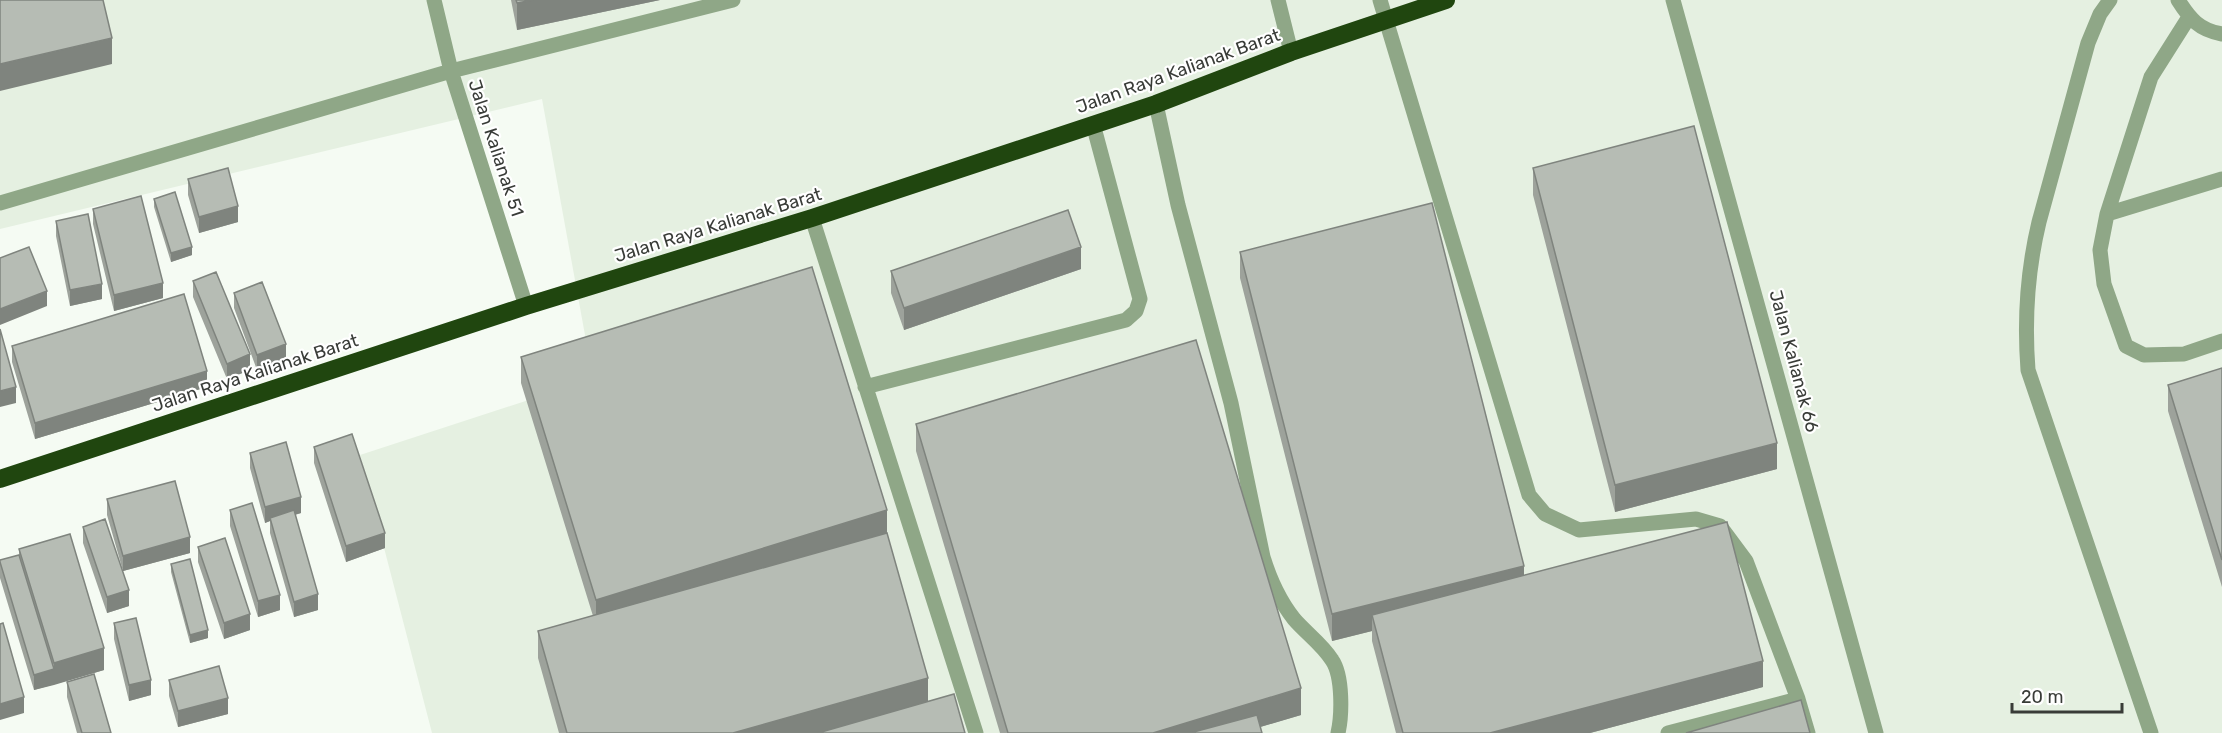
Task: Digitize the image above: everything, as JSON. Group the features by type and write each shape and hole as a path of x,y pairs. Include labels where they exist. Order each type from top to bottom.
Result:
{"highway":[{"name":"Jalan Raya Kalianak Barat","path":"0,479 526,306 812,218 1156,104 1291,52 1446,0"}],"lane":[{"name":"Jalan Kalianak 51","path":"434,0 451,71 526,306"},
{"path":"0,203 451,71 733,0"},
{"path":"1278,0 1291,52"},
{"path":"1380,0 1529,495 1545,514 1579,530 1696,519 1720,526 1746,561 1798,699 1808,733"},
{"name":"Jalan Kalianak 66","path":"1673,0 1876,733"},
{"path":"2110,0 2100,14 2088,43 2039,222 2032,251 2025,325 2028,370 2151,733"},
{"path":"2178,0 2189,17 2208,32 2222,34"},
{"path":"2189,17 2151,77 2107,214 2100,250 2104,284 2126,346 2144,355 2184,354 2222,341"},
{"path":"1156,104 1178,205 1231,403 1269,579 1295,620 1334,662 1342,716 1338,733"},
{"path":"865,387 1126,320 1136,311 1140,299 1093,124"},
{"path":"2107,214 2222,179"},
{"path":"812,218 976,733"},
{"path":"1668,733 1798,699"}],"shaded area":[{"path":"0,0 2222,0 2222,733 432,733 360,455 593,379 542,99 0,229"}],"building":[{"path":"0,0 103,0 112,38 0,64"},
{"path":"516,0 533,0 517,3"},
{"path":"1694,126 1777,443 1615,485 1533,168"},
{"path":"228,168 238,206 199,217 188,179"},
{"path":"175,192 192,247 171,253 154,199"},
{"path":"141,196 163,283 114,295 93,209"},
{"path":"1432,203 1524,566 1332,614 1240,252"},
{"path":"1068,210 1081,247 904,308 891,271"},
{"path":"88,214 102,284 70,290 56,221"},
{"path":"29,247 47,291 0,309 0,258"},
{"path":"812,267 887,510 596,600 521,357"},
{"path":"216,272 250,354 227,364 193,281"},
{"path":"262,282 286,344 257,355 234,293"},
{"path":"184,294 207,371 35,423 12,346"},
{"path":"0,329 16,387 0,391"},
{"path":"1196,340 1301,688 1153,733 1008,733 916,424"},
{"path":"2222,368 2222,560 2168,385"},
{"path":"352,434 385,533 346,546 314,447"},
{"path":"286,442 301,497 265,507 250,453"},
{"path":"175,481 190,537 123,556 107,499"},
{"path":"252,503 280,595 258,601 230,510"},
{"path":"294,510 318,594 294,602 270,518"},
{"path":"105,519 129,590 107,597 83,527"},
{"path":"1727,522 1763,661 1490,733 1403,733 1372,615"},
{"path":"887,533 928,678 733,733 567,733 538,631"},
{"path":"70,534 104,648 54,663 19,549"},
{"path":"225,538 250,614 224,623 198,547"},
{"path":"19,555 54,669 34,675 0,562 0,560"},
{"path":"190,559 208,630 190,635 171,564"},
{"path":"136,618 151,680 129,685 114,623"},
{"path":"3,623 24,697 0,704 0,624"},
{"path":"219,666 228,698 178,711 169,680"},
{"path":"94,674 111,733 82,733 67,682"},
{"path":"954,694 965,733 818,733"},
{"path":"1801,700 1810,733 1686,733"},
{"path":"1257,715 1262,733 1190,733"}]}
